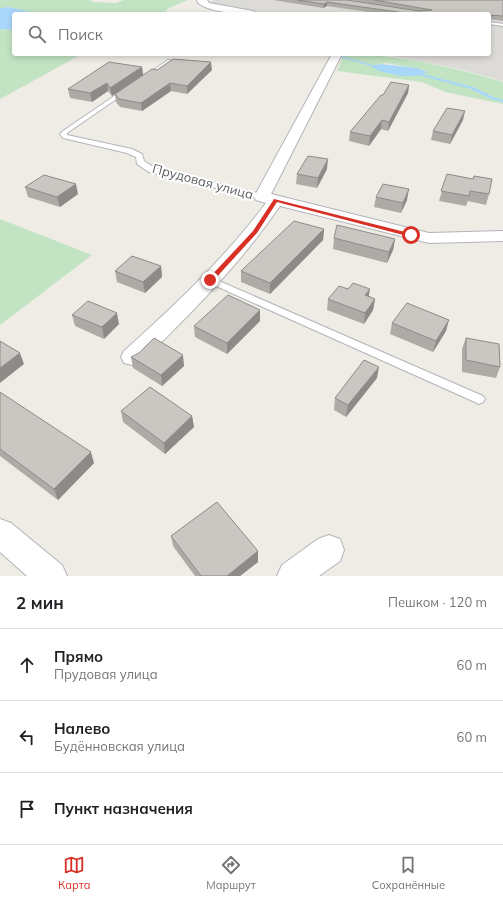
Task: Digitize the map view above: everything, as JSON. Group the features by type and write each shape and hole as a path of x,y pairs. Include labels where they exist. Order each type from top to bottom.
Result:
{"street":[{"path":"203,0 201,1 206,5 243,12"},
{"path":"132,357 177,316 255,232 336,56"},
{"name":"Прудовая улица","path":"269,199 429,238 447,239 472,236 503,236"},
{"path":"0,533 51,576"},
{"path":"293,576 329,550"}],"lane":[{"path":"491,23 503,25"},
{"path":"137,83 170,60"},
{"name":"Прудовая улица","path":"130,87 65,132 63,134 64,137 129,151 139,156 140,162 152,170 269,199"},
{"path":"210,280 479,399"}],"shaded area":[{"path":"214,0 503,0 503,81 455,68 393,56 491,56 491,12 256,12 208,3"}],"green space":[{"path":"0,0 91,0 92,2 116,3 124,0 188,0 167,9 167,12 29,12 10,8 0,8"},
{"path":"0,29 12,30 12,56 78,56 0,99"},
{"path":"343,56 384,56 425,62 503,82 503,104 445,92 422,82 337,71","holes":["386,63 425,70 419,74 406,76 400,75 374,65"]},
{"path":"0,219 92,255 0,325"}],"water":[{"path":"8,7 31,12 12,12 12,30 0,29 0,8"},
{"path":"381,64 417,68 428,72 415,76 400,76 373,68 374,65"}],"building":[{"path":"297,0 347,0 419,11 432,10 374,0 503,0 503,16 491,15 491,12 398,12 327,2 324,4"},
{"path":"173,59 211,62 187,86 170,83 141,103 119,99 115,94 152,69 157,70"},
{"path":"109,62 142,67 110,88 107,83 90,93 68,89"},
{"path":"391,82 409,85 389,122 382,120 370,136 350,132 381,95 383,95"},
{"path":"447,108 465,111 452,135 433,131"},
{"path":"308,156 328,159 318,178 297,174"},
{"path":"447,174 473,179 474,176 492,179 489,194 470,191 469,196 441,191"},
{"path":"44,175 76,184 57,197 25,187"},
{"path":"383,184 409,189 403,203 376,197"},
{"path":"294,221 324,229 270,283 241,271"},
{"path":"337,225 395,239 389,252 334,238"},
{"path":"132,256 161,266 143,282 115,271"},
{"path":"353,283 370,289 365,295 375,299 365,313 328,299 339,286 348,289"},
{"path":"228,295 260,310 227,343 194,326"},
{"path":"88,301 117,313 102,327 72,315"},
{"path":"407,303 449,320 436,341 392,323"},
{"path":"154,338 183,355 161,375 131,357 139,353"},
{"path":"466,338 499,344 500,367 466,360"},
{"path":"0,341 20,353 0,368"},
{"path":"364,360 379,367 348,405 335,398"},
{"path":"150,387 192,416 164,443 121,411"},
{"path":"0,392 91,452 54,489 0,449"},
{"path":"217,502 258,551 227,576 201,576 171,536"}],"waterway":[{"path":"340,56 380,68"},
{"path":"416,73 472,88 492,98 503,101"}],"route":[{"path":"210,280 255,232 276,200 411,235"}]}
